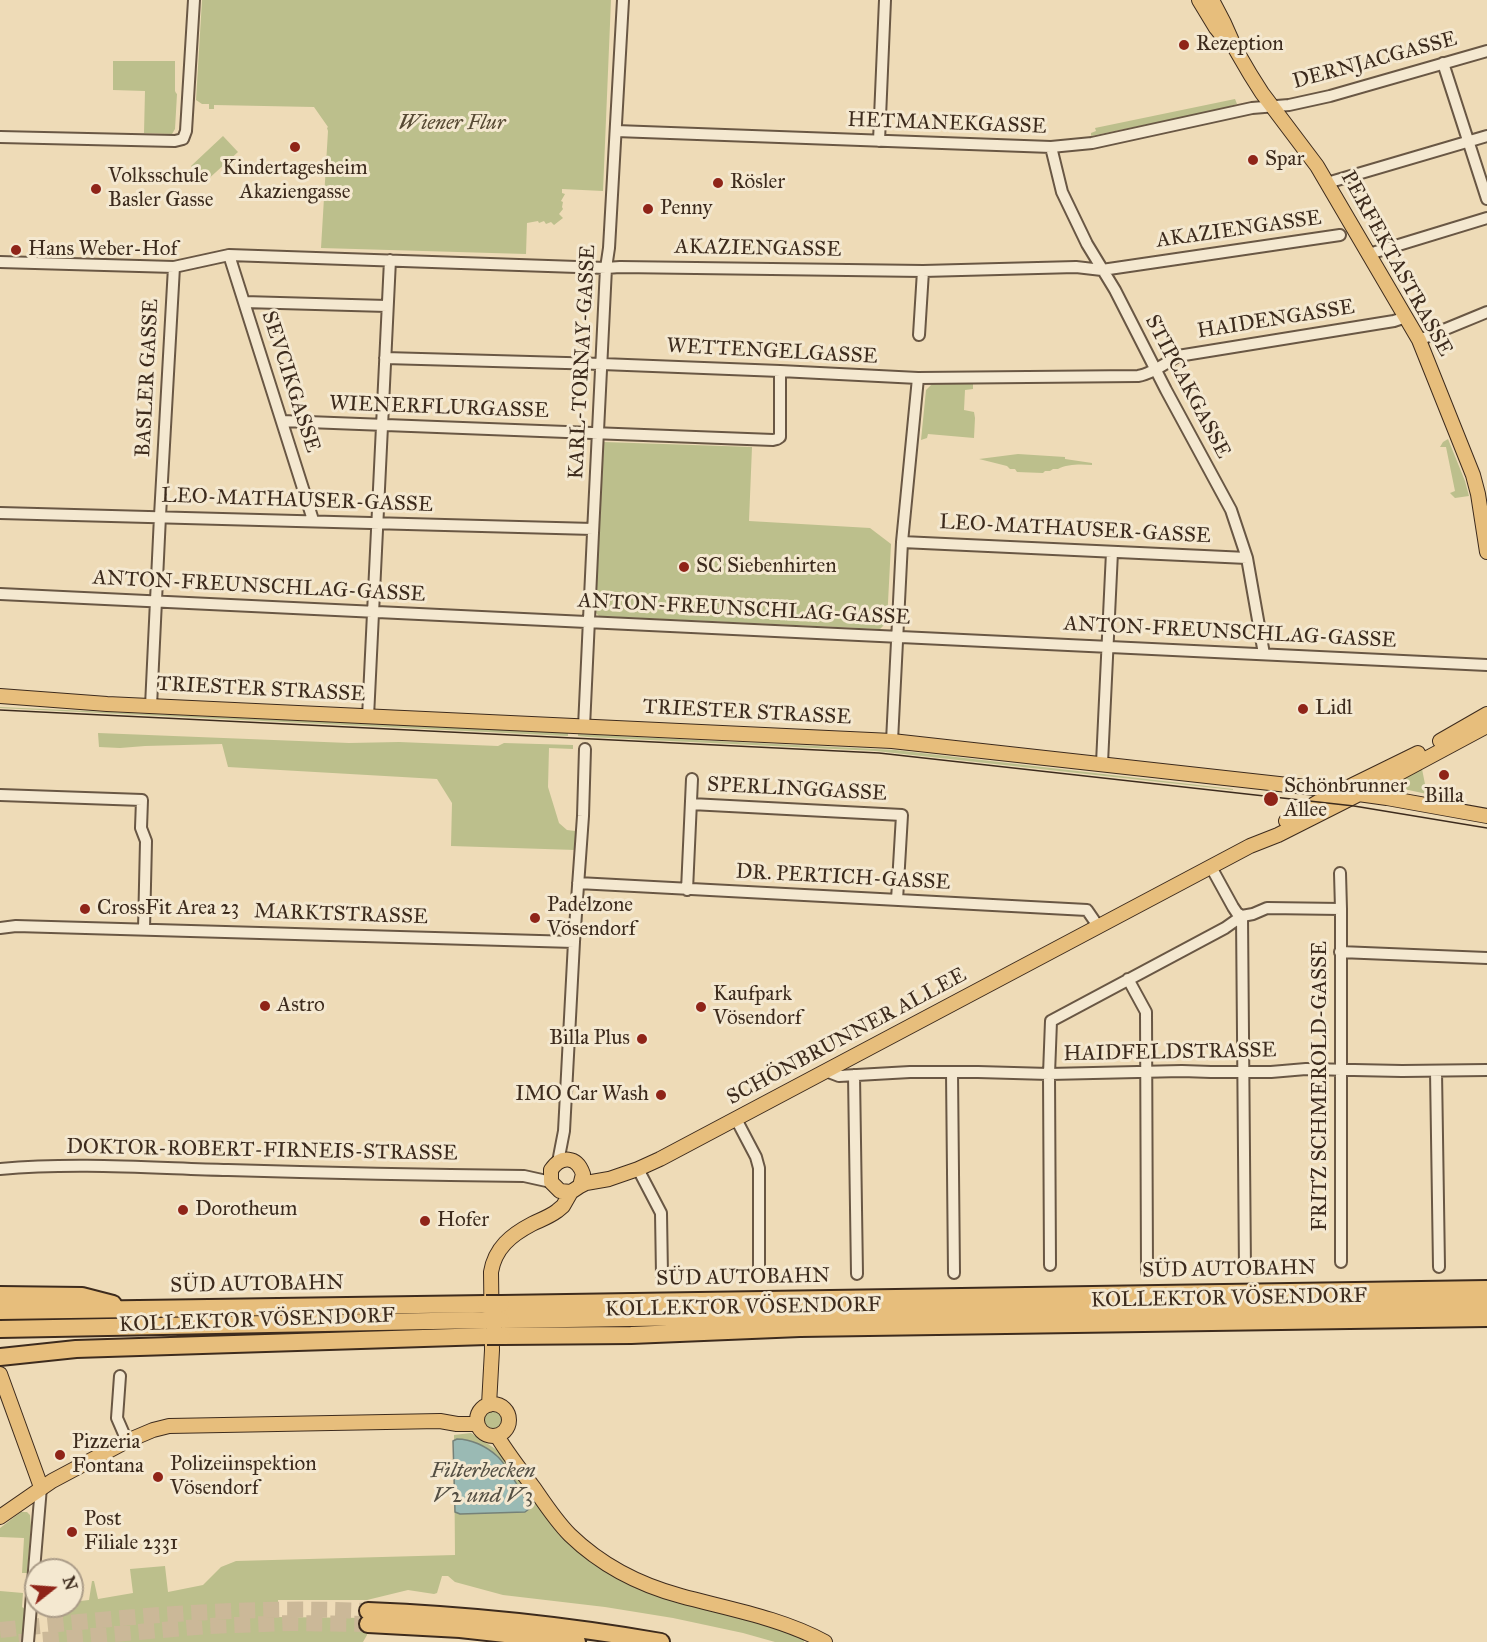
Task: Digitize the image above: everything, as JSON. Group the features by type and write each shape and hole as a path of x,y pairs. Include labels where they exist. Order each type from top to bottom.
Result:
{"highway":[{"name":"SÜD AUTOBAHN","path":"0,1311 134,1309 494,1320 1487,1289"},
{"path":"0,1295 82,1296 134,1309"},
{"name":"SÜD AUTOBAHN","path":"0,1329 1487,1305"},
{"name":"KOLLEKTOR VÖSENDORF","path":"2,1358 76,1349 494,1320 631,1335 800,1328 1487,1318"},
{"path":"577,1642 368,1617 458,1616 602,1632 661,1642"}],"main road":[{"name":"PERFEKTASTRASSE","path":"1199,0 1218,32 1236,50"},
{"name":"PERFEKTASTRASSE","path":"1212,0 1236,50 1261,91 1302,145 1327,183 1419,340 1473,475 1486,544"},
{"name":"TRIESTER STRASSE","path":"0,696 368,717 892,741 1340,791 1487,816"},
{"path":"1250,846 1312,806 1421,752 1487,714"},
{"path":"1250,846 1278,835 1487,726"},
{"path":"1395,775 1393,784 1400,801"},
{"name":"SCHÖNBRUNNER ALLEE","path":"565,1176 586,1183 609,1179 660,1159 1250,846"},
{"path":"493,1405 491,1272 493,1262 506,1241 534,1223 552,1205 565,1176"},
{"path":"0,1374 41,1487"},
{"path":"493,1405 504,1409 508,1417 508,1427 501,1434 486,1435 481,1431 477,1420 482,1408 493,1405"},
{"path":"0,1517 41,1487 127,1441 169,1426 440,1421 457,1424 477,1420"},
{"path":"501,1434 532,1486 570,1535 615,1569 644,1584 748,1613 825,1642"}],"street":[{"path":"0,137 181,140 186,130 194,0"},
{"name":"KARL-TORNAY-GASSE","path":"585,726 606,268 623,0"},
{"path":"879,141 885,0"},
{"name":"DERNJACGASSE","path":"1272,107 1330,96 1487,51"},
{"path":"1443,63 1487,199"},
{"name":"HETMANEKGASSE","path":"616,131 1051,147 1092,143 1252,108 1272,107"},
{"path":"1327,183 1487,136"},
{"name":"STIPCAKGASSE","path":"1051,147 1062,192 1087,244 1115,290 1231,510 1247,558 1264,654"},
{"path":"1369,254 1487,218"},
{"name":"AKAZIENGASSE","path":"0,262 174,267 229,255 606,268 922,271 1076,267 1102,270 1340,235"},
{"name":"SEVCIKGASSE","path":"229,255 313,520"},
{"path":"368,717 390,260"},
{"name":"BASLER GASSE","path":"151,706 174,267"},
{"path":"919,335 922,271"},
{"path":"244,302 387,306"},
{"path":"1419,340 1487,312"},
{"name":"HAIDENGASSE","path":"1155,368 1178,356 1394,321 1406,317"},
{"name":"WETTENGELGASSE","path":"386,358 602,364 918,378 1138,376 1146,375 1155,368"},
{"name":"WIENERFLURGASSE","path":"282,421 777,439 780,433 780,371"},
{"path":"892,741 902,542 918,378"},
{"name":"LEO-MATHAUSER-GASSE","path":"0,513 593,529"},
{"name":"LEO-MATHAUSER-GASSE","path":"902,542 1247,558"},
{"path":"1102,764 1112,552"},
{"name":"ANTON-FREUNSCHLAG-GASSE","path":"0,594 1487,665"},
{"path":"565,1176 564,1131 585,749"},
{"path":"687,890 692,779"},
{"path":"0,795 142,800 141,828 146,840 144,929"},
{"name":"SPERLINGGASSE","path":"691,804 902,815 897,900"},
{"path":"1211,867 1233,908 1242,916"},
{"name":"FRITZ SCHMEROLD-GASSE","path":"1340,873 1341,1262"},
{"name":"DR. PERTICH-GASSE","path":"578,884 1087,910 1098,926"},
{"path":"1050,1265 1051,1021 1225,928 1242,916 1271,908 1341,909"},
{"path":"1242,916 1245,1271"},
{"name":"MARKTSTRASSE","path":"0,928 16,926 144,929 574,942"},
{"path":"1340,952 1487,958"},
{"path":"1128,979 1146,1011 1147,1272"},
{"path":"851,1058 856,1075 856,1274"},
{"name":"HAIDFELDSTRASSE","path":"826,1071 839,1076 952,1072 1049,1074 1146,1071 1487,1070"},
{"path":"1436,1071 1439,1267"},
{"path":"952,1072 954,1273"},
{"path":"736,1119 756,1157 759,1168 759,1275"},
{"name":"DOKTOR-ROBERT-FIRNEIS-STRASSE","path":"0,1169 83,1166 565,1176"},
{"path":"638,1169 661,1213 662,1275"},
{"path":"120,1376 117,1418 127,1441"},
{"path":"28,1642 41,1487"}],"green space":[{"name":"Wiener Flur","path":"202,0 611,0 603,191 562,189 562,193 565,194 561,201 563,209 559,214 563,218 554,225 551,222 546,224 544,221 527,223 526,254 321,248 328,127 314,107 214,105 214,109 209,109 209,104 202,104 196,100"},
{"path":"113,61 175,61 175,91 177,94 175,129 172,134 144,133 145,91 113,90"},
{"path":"1235,99 1237,104 1221,109 1091,136 1091,133 1096,131 1095,128"},
{"path":"223,136 238,152 205,182 191,166"},
{"path":"932,384 973,384 973,389 965,390 964,410 974,412 974,438 928,434 927,438 921,440 926,390"},
{"path":"1448,439 1469,496 1455,498 1450,493 1455,491 1446,447 1440,447"},
{"name":"SC Siebenhirten","path":"604,442 752,447 749,521 870,528 891,544 887,622 880,629 599,616 595,612"},
{"path":"1018,454 1065,457 1065,459 1092,463 1092,465 1070,465 1043,473 1017,472 1007,466 979,459"},
{"path":"0,708 568,733 568,736"},
{"path":"98,733 349,743 573,745 573,749 549,748 548,787 559,823 567,830 575,831 576,850 451,846 452,803 437,779 228,767 222,744 99,747"},
{"path":"578,734 895,750 1233,790 876,751 588,737 578,736"},
{"path":"1422,769 1427,794 1399,788 1398,781"},
{"path":"493,1408 498,1409 504,1415 504,1425 498,1431 493,1432 488,1431 482,1425 481,1420 482,1415 488,1409"},
{"path":"471,1433 504,1453 583,1555 722,1610 804,1637 804,1642 775,1642 673,1618 503,1595 455,1582 448,1576 442,1576 437,1593 434,1594 408,1590 367,1600 278,1600 278,1617 367,1618 367,1635 363,1642 56,1642 54,1618 84,1618 84,1601 89,1600 92,1581 94,1581 98,1599 133,1593 130,1569 165,1566 168,1592 203,1585 221,1567 236,1561 455,1555 454,1435"},
{"path":"21,1512 27,1512 30,1515 28,1558 24,1558 24,1573 22,1573 24,1538 0,1537 0,1528"},
{"path":"0,1591 23,1593 22,1607 24,1618 27,1618 24,1642 0,1642"}],"water":[{"name":"Filterbecken V2 und V3","path":"457,1439 478,1444 497,1456 514,1479 529,1509 525,1512 460,1514 455,1512 453,1441"}],"tunnel":[{"path":"0,1630 185,1613 270,1610 368,1611"},
{"path":"19,1642 209,1626 289,1623 368,1624"}],"tram line":[{"path":"0,710 879,753 1354,806 1487,828"}],"place":[{"name":"Rezeption","path":"1184,45"},
{"name":"Kindertagesheim Akaziengasse","path":"295,147"},
{"name":"Spar","path":"1253,160"},
{"name":"Rösler","path":"718,183"},
{"name":"Volksschule Basler Gasse","path":"96,189"},
{"name":"Penny","path":"648,209"},
{"name":"Hans Weber-Hof","path":"16,250"},
{"name":"SC Siebenhirten","path":"684,567"},
{"name":"Lidl","path":"1303,709"},
{"name":"Billa","path":"1444,775"},
{"name":"Schönbrunner Allee","path":"1271,799"},
{"name":"CrossFit Area 23","path":"85,909"},
{"name":"Padelzone Vösendorf","path":"535,918"},
{"name":"Astro","path":"265,1006"},
{"name":"Kaufpark Vösendorf","path":"701,1007"},
{"name":"Billa Plus","path":"642,1039"},
{"name":"IMO Car Wash","path":"661,1095"},
{"name":"Dorotheum","path":"183,1210"},
{"name":"Hofer","path":"425,1221"},
{"name":"Pizzeria Fontana","path":"60,1455"},
{"name":"Polizeiinspektion Vösendorf","path":"158,1477"},
{"name":"Post Filiale 2331","path":"72,1532"}]}
